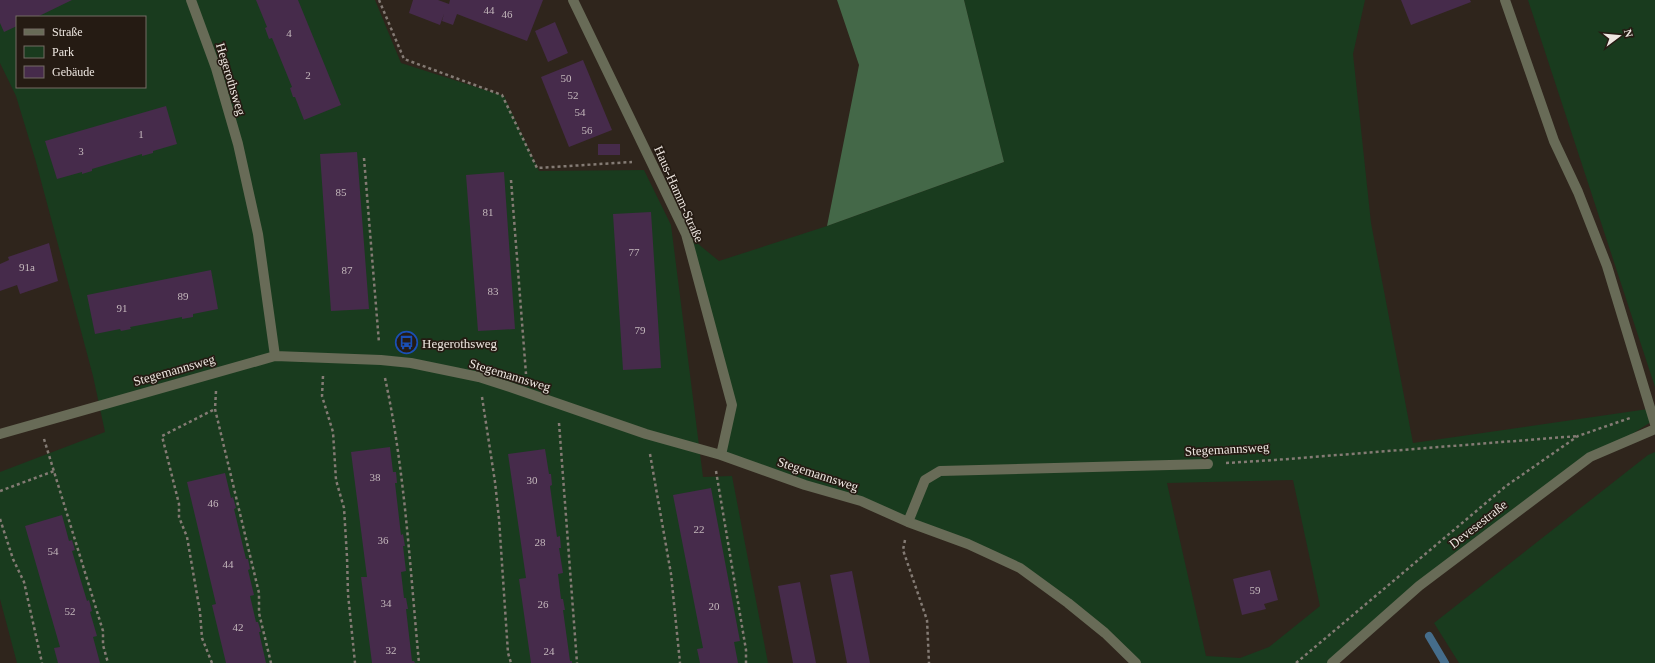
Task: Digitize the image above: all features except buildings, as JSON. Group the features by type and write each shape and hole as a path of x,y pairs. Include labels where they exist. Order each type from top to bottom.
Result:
{"street":[{"name":"Hegerothsweg","path":"191,0 216,68 238,144 258,234 275,356"},
{"name":"Haus-Hamm-Straße","path":"573,0 686,234 732,405 717,454"},
{"path":"1505,0 1554,141 1578,192 1607,266 1655,424"},
{"name":"Stegemannsweg","path":"0,434 275,356 324,357 411,363 479,377 646,434 717,454 805,485 861,501 908,522 968,544 1020,568 1068,603 1105,633 1136,663"},
{"name":"Devesestraße","path":"1332,663 1419,586 1590,456 1655,429"},
{"name":"Stegemannsweg","path":"908,522 925,480 940,470 1208,464"}],"path":[{"path":"380,0 404,58 502,96 537,168 651,161"},
{"path":"364,158 381,360 392,409 398,451 419,663"},
{"path":"511,180 528,393"},
{"path":"324,357 322,396 334,432 336,480 344,508 348,557 348,594 355,663"},
{"path":"218,371 215,409 260,593 259,613 271,663"},
{"path":"479,377 495,482 508,653 511,663"},
{"path":"557,403 577,663"},
{"path":"212,663 202,638 200,612 187,537 179,517 179,504 162,436 215,409"},
{"path":"39,422 103,631 103,645 108,663"},
{"path":"1296,663 1506,486 1578,436 1601,428"},
{"path":"646,434 671,574 680,663"},
{"name":"Stegemannsweg","path":"1208,464 1283,460 1578,436"},
{"path":"717,454 746,650 746,663"},
{"path":"0,491 54,471"},
{"path":"0,519 13,559 24,582 42,663"},
{"path":"908,522 904,550 927,620 929,663"}],"green space":[{"path":"0,0 375,0 401,63 504,96 539,171 644,170 671,225 703,477 732,476 768,663 17,663 0,599 0,472 105,432 93,376 36,162 16,96 0,63"},
{"path":"837,0 964,0 1004,162 827,226 859,65"},
{"path":"964,0 1365,0 1353,54 1371,223 1413,443 1655,408 1654,420 1531,499 1332,663 1136,663 1020,568 968,544 721,455 732,405 686,234 719,261 827,226 1004,162","holes":["1293,480 1320,606 1269,647 1240,658 1206,656 1167,483"]},
{"path":"1528,0 1655,0 1655,387"},
{"path":"1655,452 1655,663 1459,663 1434,623 1648,455"}],"waterway":[{"path":"1429,636 1445,663"}],"place":[{"name":"Hegerothsweg","path":"407,343"}]}
